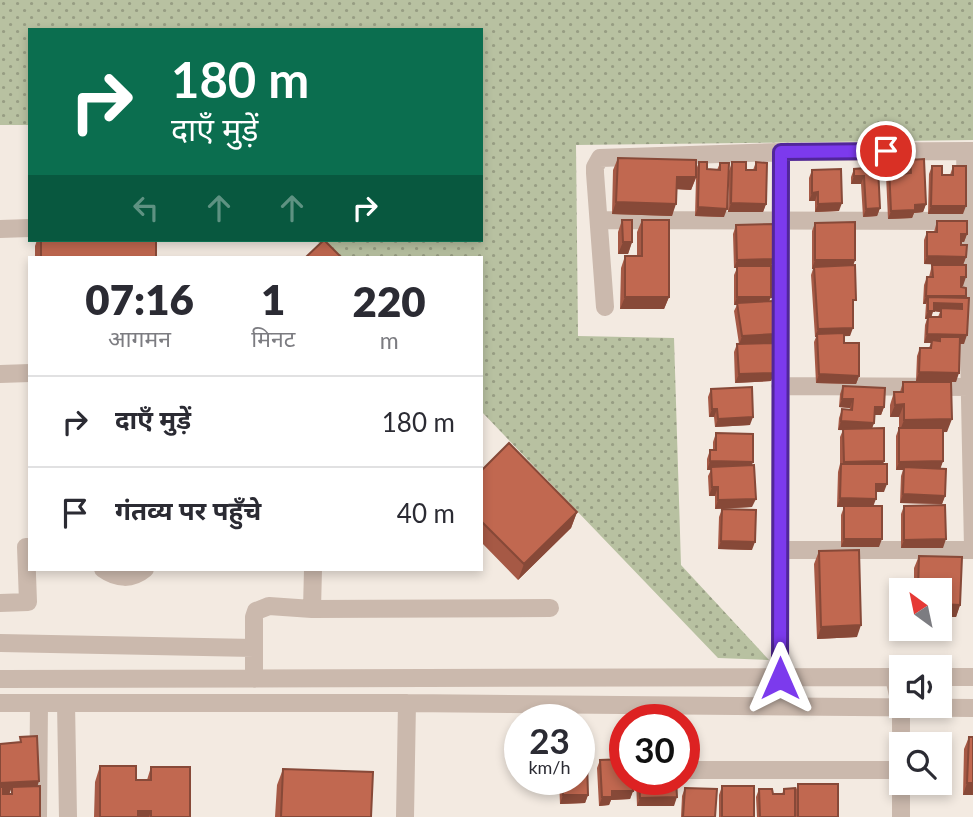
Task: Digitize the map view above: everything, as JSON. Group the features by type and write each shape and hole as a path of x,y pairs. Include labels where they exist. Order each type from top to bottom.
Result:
{"street":[{"path":"605,307 595,167 600,158 781,152 969,151 973,549 780,550"},
{"path":"780,678 781,152"},
{"path":"599,220 970,221"},
{"path":"0,229 28,228"},
{"path":"0,374 28,373"},
{"path":"780,386 971,387"},
{"path":"0,603 28,602 28,547"},
{"path":"106,571 124,578 142,571"},
{"path":"313,571 313,609"},
{"path":"254,679 254,617 256,611 269,606 313,609 550,608"},
{"path":"0,643 254,648"},
{"path":"0,679 889,677"},
{"path":"952,677 973,677"},
{"path":"0,703 407,703 889,708"},
{"path":"38,817 39,703"},
{"path":"66,703 68,817"},
{"path":"405,817 407,703"},
{"path":"952,708 973,708"},
{"path":"901,718 901,730"},
{"path":"700,770 889,768"},
{"path":"901,795 901,817"}],"green space":[{"path":"0,0 973,0 973,140 576,145 578,336 674,338 681,565 769,660 718,658 483,413 483,256 332,256 318,242 483,242 483,28 28,28 28,125 0,125"}],"building":[{"path":"618,158 696,160 696,177 677,177 676,204 616,202"},
{"path":"924,159 926,204 915,205 915,210 891,211 889,167 902,166 903,174 911,173 910,160"},
{"path":"699,162 707,162 707,169 720,170 720,163 729,163 727,209 698,207"},
{"path":"732,162 746,162 746,170 756,170 756,162 767,163 766,204 731,203"},
{"path":"932,166 942,166 942,175 953,175 953,166 966,166 966,206 931,206"},
{"path":"878,167 880,208 866,209 864,176 854,176 854,169"},
{"path":"841,169 842,203 818,204 818,192 812,193 812,170"},
{"path":"622,220 632,220 632,242 623,242"},
{"path":"642,220 669,220 669,297 625,297 625,256 642,256"},
{"path":"937,221 967,221 967,234 961,234 961,245 967,245 966,257 927,256 927,232 937,232"},
{"path":"855,222 855,260 815,260 815,223"},
{"path":"774,224 774,259 737,260 736,225"},
{"path":"41,242 156,242 156,256 41,256"},
{"path":"322,242 326,242 340,256 307,256"},
{"path":"855,265 856,300 853,300 853,328 818,329 814,267"},
{"path":"932,265 966,265 966,277 961,277 961,287 966,288 966,296 926,296 927,277 933,277"},
{"path":"737,266 771,266 771,297 737,297"},
{"path":"928,297 969,298 967,335 927,334 928,317 941,317 941,308 962,309 962,304 934,303 934,311 928,311"},
{"path":"773,301 775,334 742,336 737,303"},
{"path":"844,333 844,343 859,343 859,376 819,374 817,334"},
{"path":"940,337 960,337 959,373 919,372 920,348 931,348 932,340 940,341"},
{"path":"773,343 774,373 739,374 737,344"},
{"path":"903,382 951,382 952,419 904,420 904,404 895,405 894,392 903,392"},
{"path":"843,386 885,388 884,407 875,407 874,423 841,421 842,409 852,410 853,399 842,399"},
{"path":"752,387 753,417 718,419 717,409 712,409 711,389"},
{"path":"884,428 884,461 844,462 843,429"},
{"path":"899,428 943,428 943,461 899,462"},
{"path":"716,433 753,434 753,462 710,461 710,450 716,450"},
{"path":"509,443 577,512 524,564 483,523 483,469"},
{"path":"841,464 887,464 887,484 876,484 876,499 840,498"},
{"path":"754,465 756,499 718,500 718,487 712,487 711,467"},
{"path":"904,467 946,469 945,496 903,494"},
{"path":"945,505 946,539 904,540 904,506"},
{"path":"844,506 882,506 882,539 844,539"},
{"path":"722,509 756,510 755,542 721,541"},
{"path":"859,550 861,625 821,627 819,551"},
{"path":"919,556 962,557 960,605 952,605 952,578 918,578"},
{"path":"37,736 39,781 0,783 0,744 21,742 20,737"},
{"path":"969,737 973,737 973,783 967,783"},
{"path":"600,760 609,760 609,795 612,797 602,797"},
{"path":"100,766 136,766 136,780 151,780 151,767 190,767 190,817 151,817 151,811 138,811 138,817 100,817"},
{"path":"283,769 373,772 371,817 281,817"},
{"path":"798,784 838,784 838,817 798,817"},
{"path":"40,786 40,817 0,817 0,787 3,787 3,794 12,794 12,787"},
{"path":"722,786 754,786 754,817 722,817"},
{"path":"700,788 717,789 715,817 683,817 685,795 700,795"},
{"path":"795,788 795,817 760,817 759,789 772,789 773,794 784,794 784,789"},
{"path":"640,795 677,797 640,798"}],"route":[{"path":"780,678 781,152 886,151"}]}
